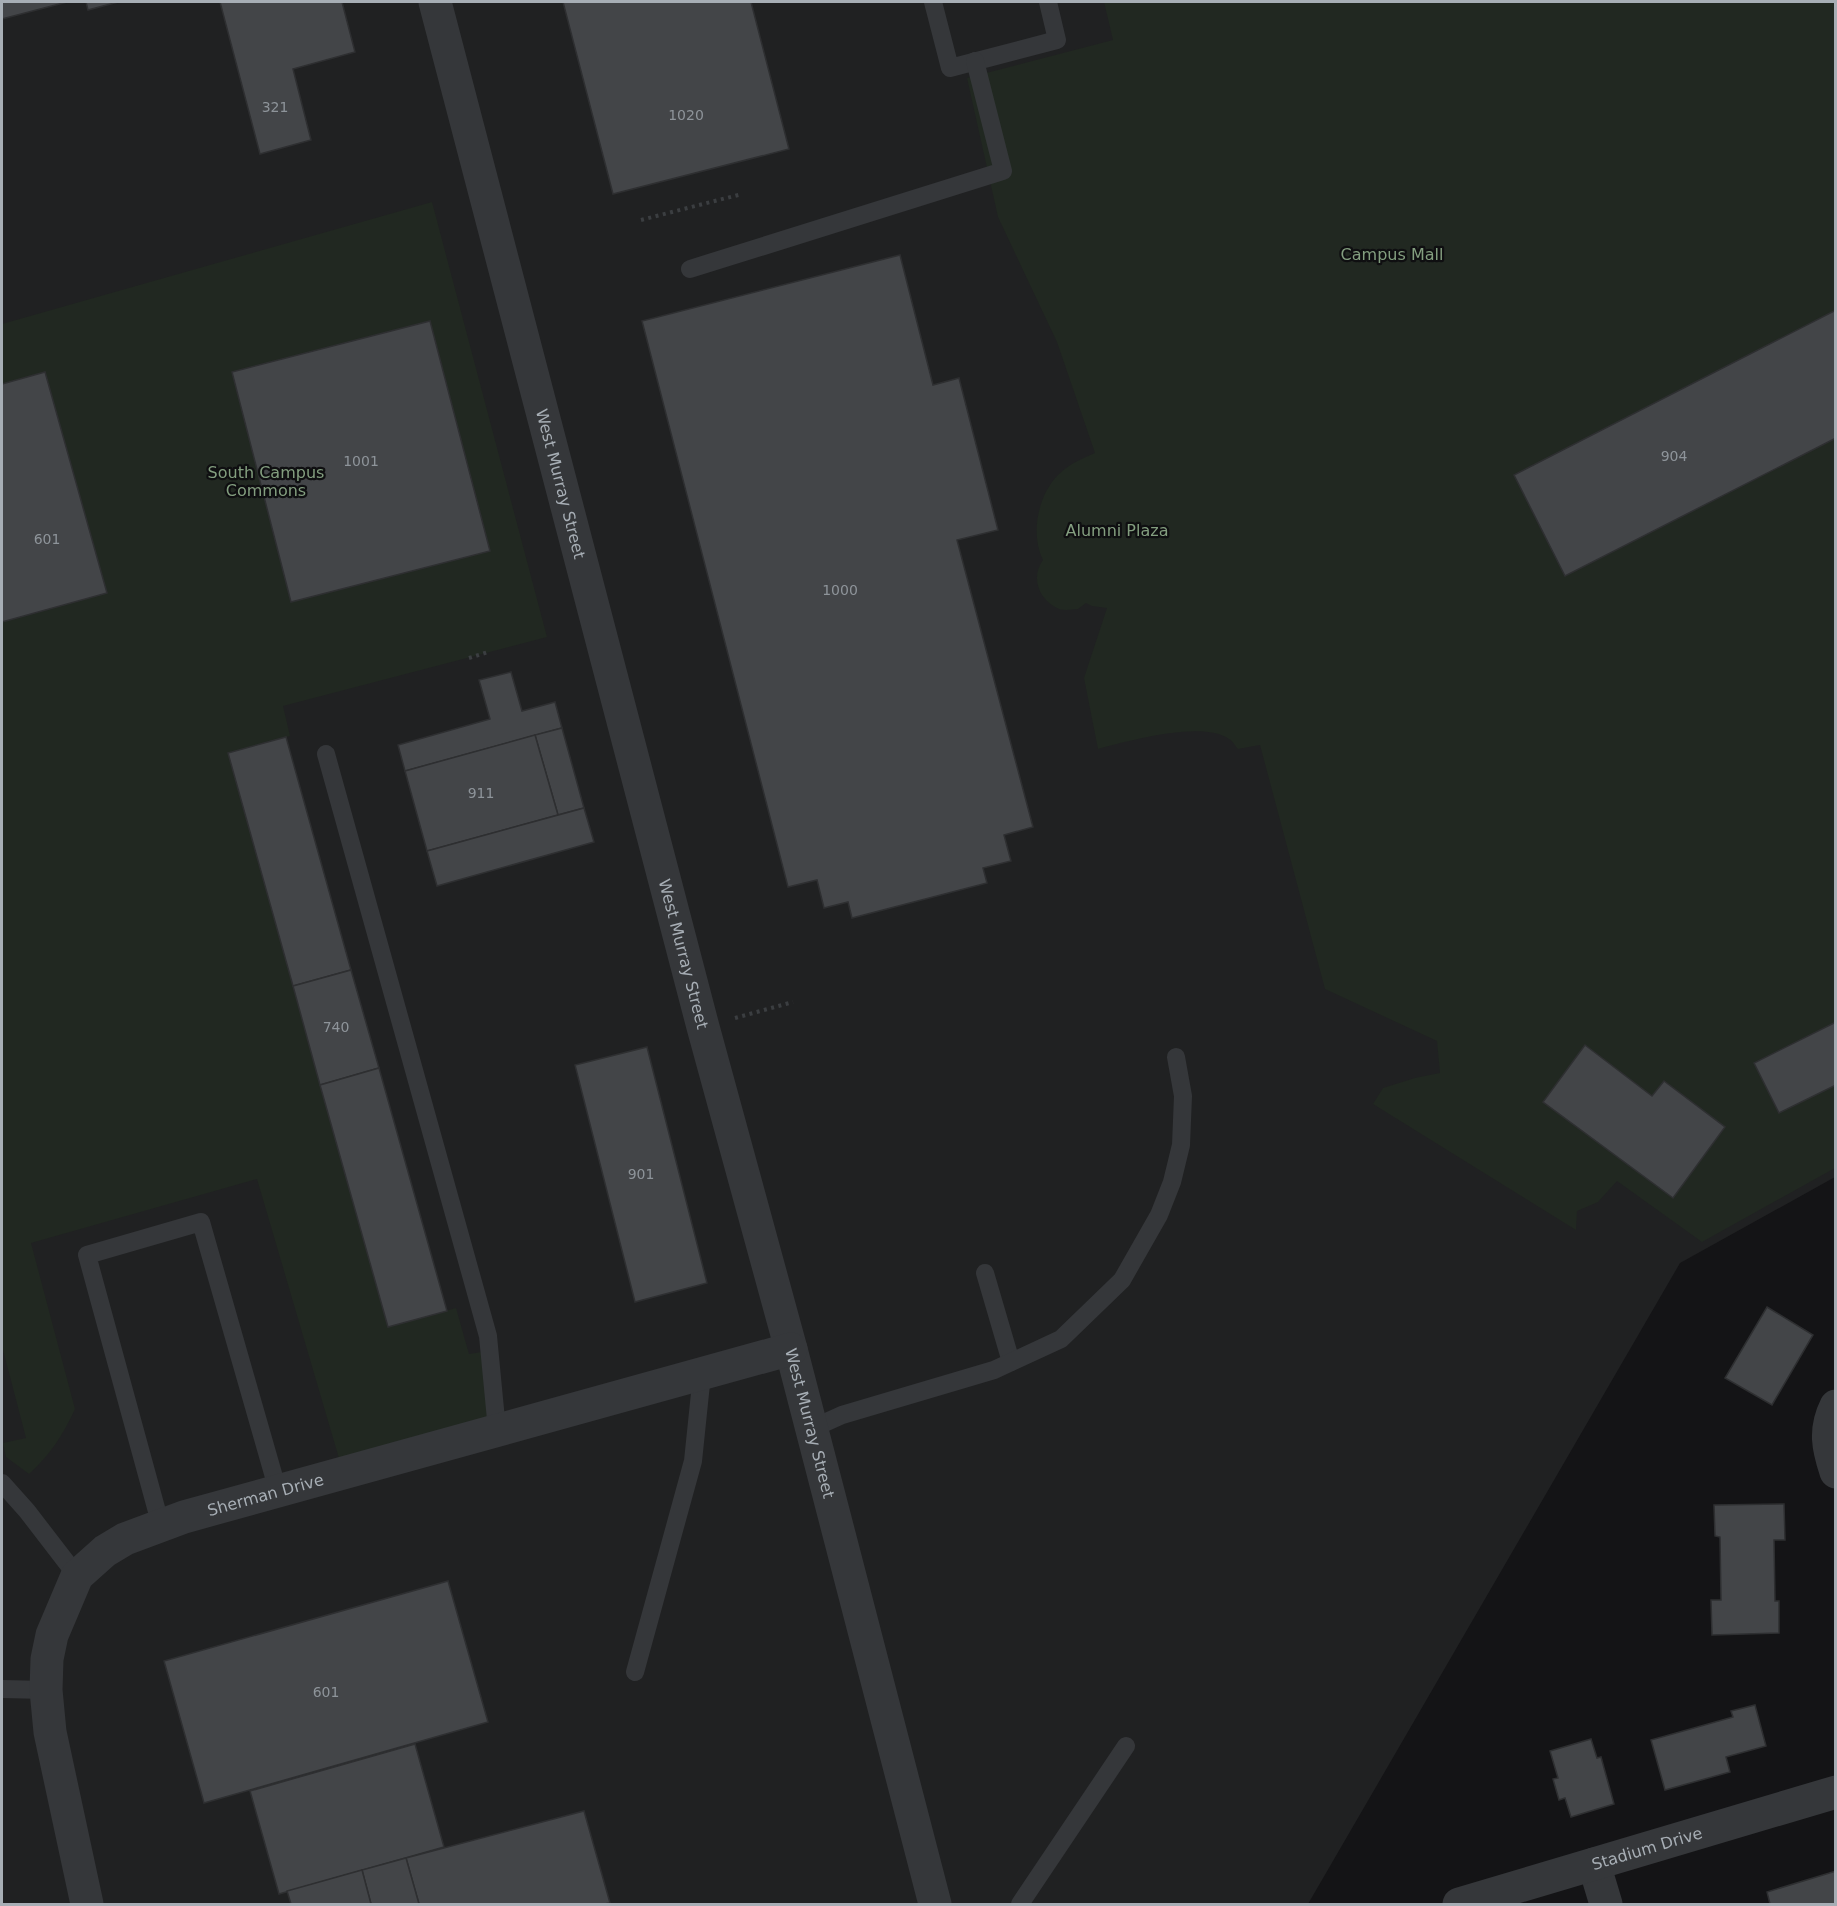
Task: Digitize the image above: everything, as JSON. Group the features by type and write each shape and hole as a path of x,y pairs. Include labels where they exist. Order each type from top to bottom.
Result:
{"street":[{"name":"West Murray Street","path":"435,2 697,1004 791,1349 935,1905"},
{"name":"Sherman Drive","path":"87,1905 50,1732 46,1690 47,1659 52,1635 76,1576 105,1551 125,1539 184,1517 791,1349"},
{"path":"1836,1406 1830,1417 1827,1445 1836,1472"},
{"name":"Stadium Drive","path":"1459,1905 1836,1792"},
{"path":"1594,1864 1606,1905"}],"lane":[{"path":"933,2 950,68 1057,40 1048,2"},
{"path":"690,269 1003,171 975,62"},
{"path":"326,754 488,1336 497,1430"},
{"path":"811,1429 842,1415 994,1370 1061,1339 1122,1280 1159,1215 1172,1182 1181,1145 1183,1096 1176,1057"},
{"path":"161,1526 87,1255 201,1221 278,1491"},
{"path":"985,1273 1011,1362"},
{"path":"635,1672 693,1461 702,1374"},
{"path":"2,1483 27,1511 76,1576"},
{"path":"2,1689 46,1690"},
{"path":"1020,1905 1126,1746"}],"path":[{"path":"641,220 742,194"},
{"path":"469,658 488,652"},
{"path":"731,1019 792,1002"}],"shaded area":[{"path":"2,2 1835,2 1835,1177 1680,1263 1308,1904 2,1904"}],"green space":[{"path":"1104,2 1835,2 1835,1168 1702,1242 1617,1181 1598,1202 1577,1211 1576,1230 1373,1104 1383,1088 1440,1073 1437,1041 1325,989 1260,745 1238,749 1230,740 1202,731 1146,737 1098,749 1084,678 1107,608 1086,603 1078,609 1059,609 1046,600 1037,581 1039,567 1043,560 1037,539 1038,515 1045,493 1062,471 1095,453 1057,342 998,217 967,78 1113,40"},
{"name":"South Campus Commons","path":"432,202 547,637 283,706 290,736 228,753 388,1327 456,1308 469,1354 489,1351 497,1430 343,1472 257,1179 31,1243 75,1409 55,1444 29,1474 6,1457 3,1443 26,1438 2,1346 2,324"}],"building":[{"path":"2,2 67,2 2,19"},
{"path":"86,2 118,2 88,10"},
{"path":"220,2 342,2 355,52 293,69 311,140 260,154"},
{"path":"563,2 751,2 789,149 613,194"},
{"path":"900,255 933,385 959,378 998,530 957,540 1033,827 1004,835 1011,861 983,868 987,883 852,918 848,902 824,908 817,880 788,887 642,321"},
{"path":"1836,310 1836,438 1565,576 1514,475"},
{"path":"430,321 490,551 291,602 232,372"},
{"path":"45,372 107,593 2,622 2,384"},
{"path":"511,672 522,711 555,702 562,728 405,771 398,745 490,719 479,680"},
{"path":"562,728 584,808 558,815 535,735"},
{"path":"535,735 558,815 427,851 405,771"},
{"path":"286,737 351,970 293,986 228,753"},
{"path":"584,808 594,842 437,886 427,851"},
{"path":"351,970 379,1068 320,1085 293,986"},
{"path":"1836,1022 1836,1085 1779,1113 1754,1063"},
{"path":"1585,1045 1652,1096 1664,1081 1725,1127 1673,1198 1543,1102"},
{"path":"647,1047 707,1283 635,1302 575,1065"},
{"path":"379,1068 447,1311 388,1327 320,1085"},
{"path":"1767,1307 1813,1335 1772,1405 1725,1378"},
{"path":"1784,1504 1785,1540 1774,1540 1775,1601 1779,1601 1779,1633 1712,1635 1711,1600 1721,1600 1720,1537 1715,1536 1714,1505"},
{"path":"448,1581 488,1722 204,1803 164,1661"},
{"path":"1755,1705 1766,1746 1726,1757 1730,1772 1665,1790 1651,1740 1733,1717 1731,1711"},
{"path":"1591,1739 1597,1758 1601,1757 1614,1804 1571,1817 1565,1798 1559,1800 1553,1779 1558,1778 1550,1751"},
{"path":"415,1744 444,1847 279,1894 250,1791"},
{"path":"584,1811 610,1903 419,1904 406,1858"},
{"path":"406,1858 419,1904 371,1904 362,1870"},
{"path":"362,1870 371,1904 291,1904 287,1891"},
{"path":"1836,1871 1836,1904 1770,1904 1767,1892"}],"park label":[{"name":"Campus Mall","path":"1392,254"},
{"name":"Alumni Plaza","path":"1117,530"}]}
